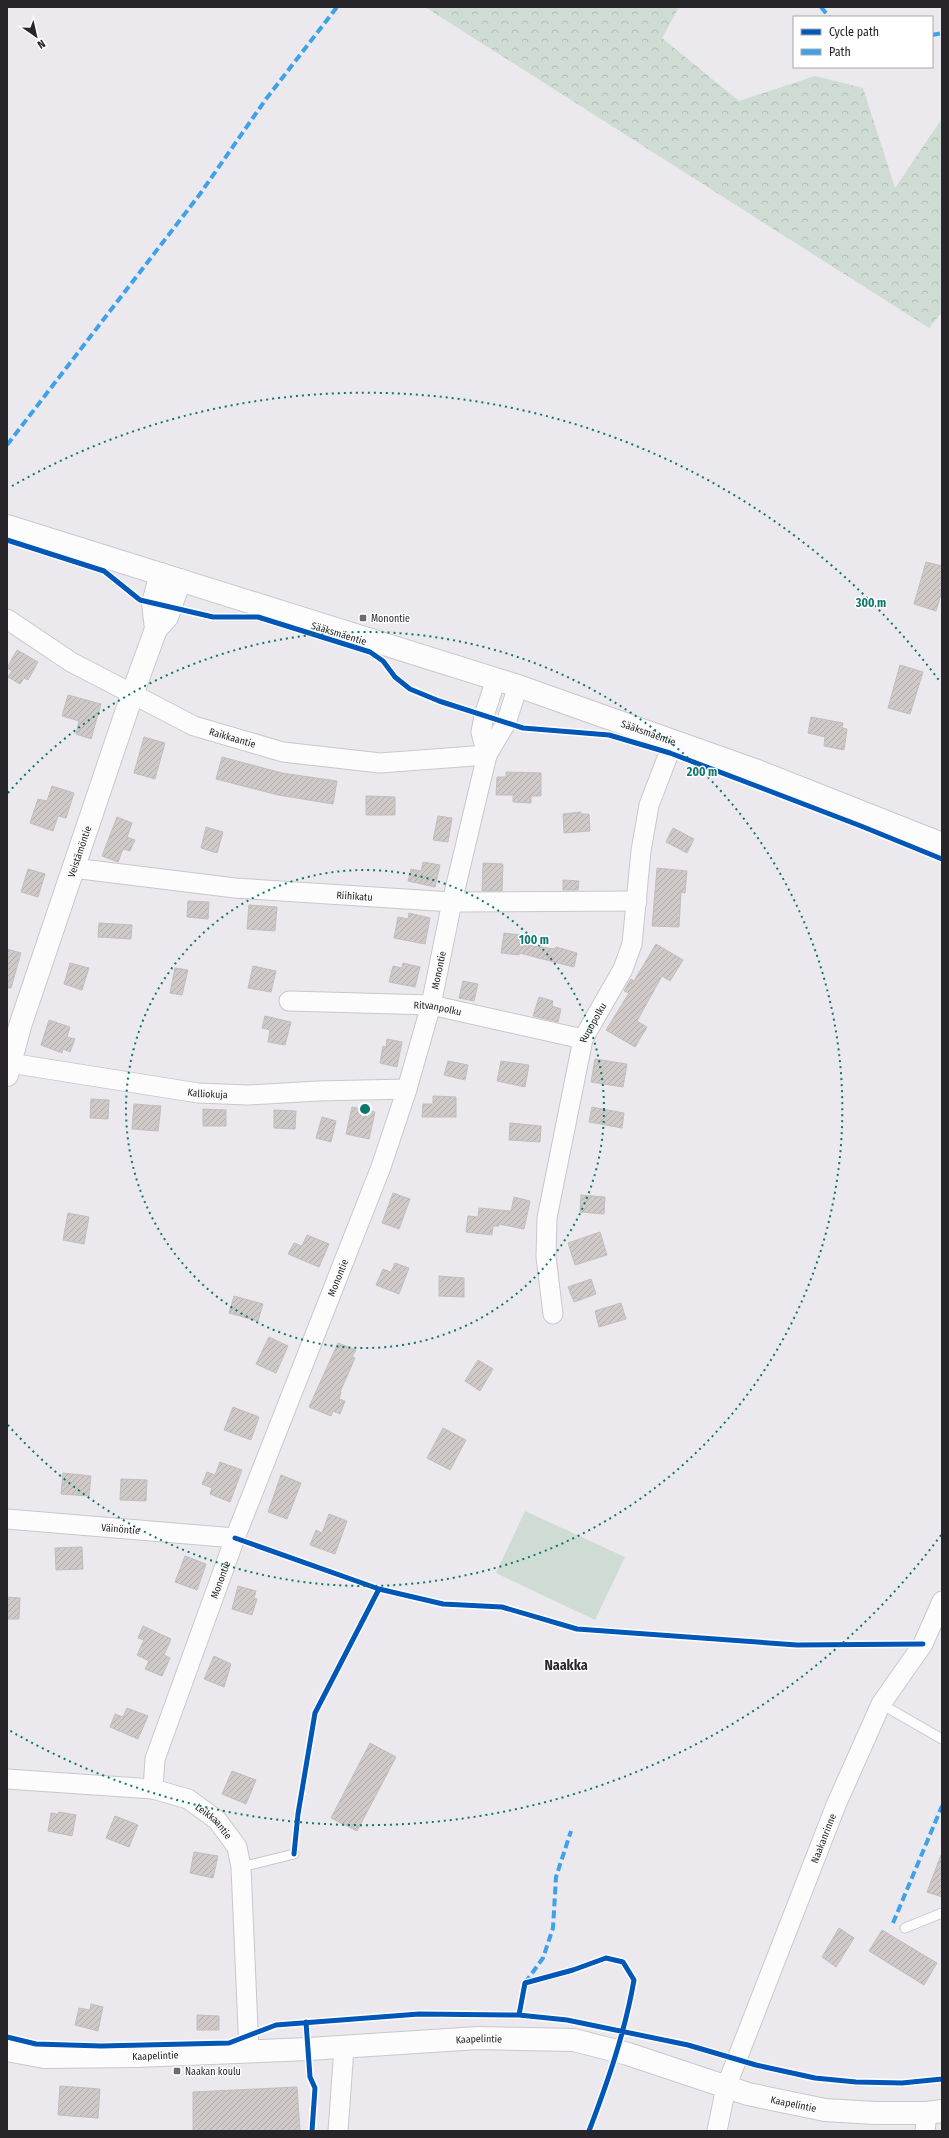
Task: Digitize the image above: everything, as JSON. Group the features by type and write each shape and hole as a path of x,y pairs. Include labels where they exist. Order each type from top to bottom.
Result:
{"street":[{"name":"Sääksmäentie","path":"7,526 518,686 674,740 755,770 942,844"},
{"name":"Veistämöntie","path":"9,1069 20,1026 132,695 156,629 167,617 170,577"},
{"name":"Raikkaantie","path":"7,619 71,662 194,726 283,752 380,763 487,756"},
{"name":"Monontie","path":"487,756 481,732 496,679"},
{"name":"Monontie","path":"153,1789 155,1759 235,1538 381,1167 407,1089 431,1005 452,902 487,756 506,723 518,686"},
{"name":"Runopolku","path":"552,1314 546,1257 547,1218 583,1038 623,969 632,944 641,851 650,805 674,740"},
{"name":"Riihikatu","path":"73,868 235,888 452,902 636,900"},
{"name":"Ritvanpolku","path":"289,1001 431,1005 583,1038"},
{"name":"Kalliokuja","path":"9,1069 198,1093 248,1095 318,1091 407,1089"},
{"name":"Väinöntie","path":"7,1519 235,1538"},
{"name":"Naakanrinne","path":"717,2131 726,2087 836,1804 881,1704 923,1644 942,1601"},
{"name":"Leikkaantie","path":"7,1779 153,1789 188,1799 217,1820 237,1847 241,1867 249,2052"},
{"name":"Kaapelintie","path":"7,2050 44,2057 344,2048 397,2042 478,2038 574,2040 628,2054 748,2094 825,2110 931,2118"},
{"path":"338,2131 344,2048"}],"lane":[{"path":"881,1704 942,1739"},
{"path":"241,1867 294,1854"},
{"path":"904,1928 942,1913"}],"green space":[{"path":"425,7 679,7 662,38 739,101 815,76 863,88 895,188 941,120 942,312 929,328"},
{"path":"525,1511 625,1557 595,1620 496,1573"}],"building":[{"path":"926,562 942,566 942,591 936,611 914,604"},
{"path":"17,650 38,662 28,680 24,678 20,684 8,677 12,671 7,668"},
{"path":"900,665 923,672 910,714 888,708"},
{"path":"68,695 101,704 91,739 76,734 79,721 62,716"},
{"path":"811,717 843,723 842,728 847,729 844,750 824,746 825,737 808,733"},
{"path":"144,737 165,743 155,779 134,773"},
{"path":"222,757 282,773 337,781 333,804 278,795 216,779"},
{"path":"506,772 541,773 541,796 531,796 531,803 513,802 513,795 496,795 497,777 506,777"},
{"path":"52,786 74,793 66,818 58,816 53,831 30,823 38,799 47,801"},
{"path":"366,796 395,797 395,815 366,815"},
{"path":"581,812 581,814 589,814 590,831 564,833 563,814"},
{"path":"438,816 452,818 448,842 433,840"},
{"path":"117,817 132,823 127,837 135,840 130,851 123,849 118,862 102,856"},
{"path":"206,827 223,832 217,853 201,848"},
{"path":"673,828 694,839 687,853 666,842"},
{"path":"423,862 440,865 435,887 408,881 411,869 421,871"},
{"path":"483,863 503,864 502,891 482,891"},
{"path":"657,868 687,871 685,893 681,892 679,927 652,926"},
{"path":"28,869 45,874 38,897 21,892"},
{"path":"563,880 579,881 578,890 563,890"},
{"path":"188,901 209,902 208,919 187,917"},
{"path":"249,905 277,907 275,931 247,929"},
{"path":"409,913 430,918 425,944 394,938 398,917 408,919"},
{"path":"99,923 132,925 131,939 98,937"},
{"path":"504,933 521,935 520,944 555,949 556,947 577,953 574,967 519,953 519,955 501,953"},
{"path":"656,944 683,960 670,981 662,976 637,1021 647,1027 635,1047 606,1030 629,993 624,991 631,979 634,981"},
{"path":"7,949 21,953 11,988 7,988"},
{"path":"70,963 89,968 82,990 64,984"},
{"path":"403,963 420,967 415,987 389,982 393,966 402,968"},
{"path":"253,966 276,971 271,992 248,988"},
{"path":"175,968 188,970 182,995 170,993"},
{"path":"463,981 478,984 474,1001 459,998"},
{"path":"539,997 553,1001 552,1006 561,1009 558,1022 533,1016"},
{"path":"265,1016 291,1022 285,1045 268,1042 270,1030 262,1028"},
{"path":"49,1020 70,1027 67,1037 75,1039 70,1052 63,1049 62,1053 41,1045"},
{"path":"387,1039 402,1042 397,1067 380,1063 383,1046 386,1047"},
{"path":"595,1059 627,1064 623,1087 591,1082"},
{"path":"448,1061 468,1065 465,1080 444,1075"},
{"path":"501,1061 529,1065 525,1087 497,1081"},
{"path":"433,1096 456,1097 456,1117 422,1117 423,1104 433,1104"},
{"path":"91,1099 109,1100 108,1119 90,1118"},
{"path":"134,1104 161,1106 158,1131 132,1129"},
{"path":"352,1107 375,1112 369,1139 346,1134"},
{"path":"592,1107 624,1113 622,1128 589,1122"},
{"path":"203,1109 226,1110 226,1126 203,1126"},
{"path":"274,1110 296,1111 295,1129 274,1128"},
{"path":"322,1117 336,1121 331,1142 316,1138"},
{"path":"510,1123 541,1126 540,1142 509,1140"},
{"path":"393,1193 410,1199 399,1229 382,1223"},
{"path":"581,1195 605,1197 604,1214 580,1212"},
{"path":"514,1197 530,1201 524,1229 499,1224 499,1226 493,1226 492,1235 466,1232 468,1216 478,1217 479,1208 511,1211"},
{"path":"68,1213 89,1217 84,1244 63,1240"},
{"path":"600,1232 607,1255 575,1265 568,1243"},
{"path":"307,1235 329,1244 319,1267 288,1254 294,1243 302,1246"},
{"path":"395,1263 409,1268 399,1294 376,1285 383,1269 391,1272"},
{"path":"439,1276 464,1278 464,1297 439,1296"},
{"path":"591,1279 596,1294 574,1302 568,1287"},
{"path":"234,1296 263,1304 258,1321 229,1313"},
{"path":"621,1303 626,1319 599,1327 595,1311"},
{"path":"269,1337 288,1346 276,1373 256,1364"},
{"path":"338,1343 356,1350 352,1357 355,1358 340,1392 339,1399 345,1401 340,1414 333,1411 331,1416 309,1407"},
{"path":"478,1360 493,1369 480,1391 465,1381"},
{"path":"233,1407 259,1417 251,1440 224,1430"},
{"path":"443,1428 466,1440 450,1470 427,1458"},
{"path":"220,1462 242,1470 230,1502 210,1494 212,1488 202,1484 207,1472 215,1475"},
{"path":"63,1473 91,1476 89,1496 61,1494"},
{"path":"281,1475 301,1483 287,1519 268,1512"},
{"path":"121,1479 147,1480 146,1501 120,1500"},
{"path":"329,1514 347,1521 335,1554 310,1545 316,1530 322,1533"},
{"path":"82,1547 83,1569 56,1570 55,1548"},
{"path":"185,1556 206,1564 197,1590 175,1582"},
{"path":"238,1586 256,1591 254,1598 257,1599 252,1615 232,1609"},
{"path":"7,1597 20,1598 19,1619 7,1619"},
{"path":"143,1626 171,1639 164,1655 170,1658 162,1676 145,1669 149,1661 137,1655 144,1640 138,1638"},
{"path":"214,1656 231,1664 224,1687 204,1679"},
{"path":"127,1708 148,1716 138,1739 110,1727 115,1714 123,1717"},
{"path":"370,1743 396,1757 357,1831 331,1818"},
{"path":"232,1771 256,1780 246,1804 222,1794"},
{"path":"59,1812 76,1815 72,1836 48,1831 51,1813 58,1814"},
{"path":"115,1816 138,1825 129,1847 106,1838"},
{"path":"194,1852 218,1856 213,1878 190,1873"},
{"path":"941,1855 942,1856 942,1897 927,1892"},
{"path":"839,1928 854,1938 836,1967 822,1957"},
{"path":"882,1930 937,1963 924,1985 869,1951"},
{"path":"91,2004 103,2007 98,2031 75,2025 79,2008 90,2010"},
{"path":"197,2015 219,2016 219,2030 197,2030"},
{"path":"60,2086 100,2089 98,2118 58,2115"},
{"path":"297,2087 300,2131 193,2131 193,2092"}],"marked path":[{"path":"7,445 200,194 266,99 337,7"},
{"path":"821,7 828,16"},
{"path":"933,35 942,33"},
{"path":"893,1923 942,1806"},
{"path":"525,1983 543,1958 553,1928 556,1877 571,1831"}],"cycle path":[{"path":"7,540 104,571 140,600 213,617 258,617 370,652 383,661 395,677 410,689 439,701 523,728 609,735 670,753 861,826 942,859"},
{"path":"235,1538 379,1589 443,1604 502,1607 577,1629 797,1645 923,1644"},
{"path":"294,1854 298,1814 315,1713 379,1589"},
{"path":"519,2015 525,1983 573,1970 606,1958 623,1962 634,1980 626,2018 615,2056 589,2131"},
{"path":"7,2037 36,2044 101,2046 229,2043 276,2025 419,2014 519,2015 567,2020 688,2045 756,2065 815,2078 856,2082 902,2083 942,2079"},
{"path":"306,2022 310,2077 315,2088 312,2131"}],"place":[{"name":"Monontie","path":"363,618"},
{"name":"Naakan koulu","path":"177,2071"}],"district":[{"name":"Naakka","path":"566,1665"}]}
